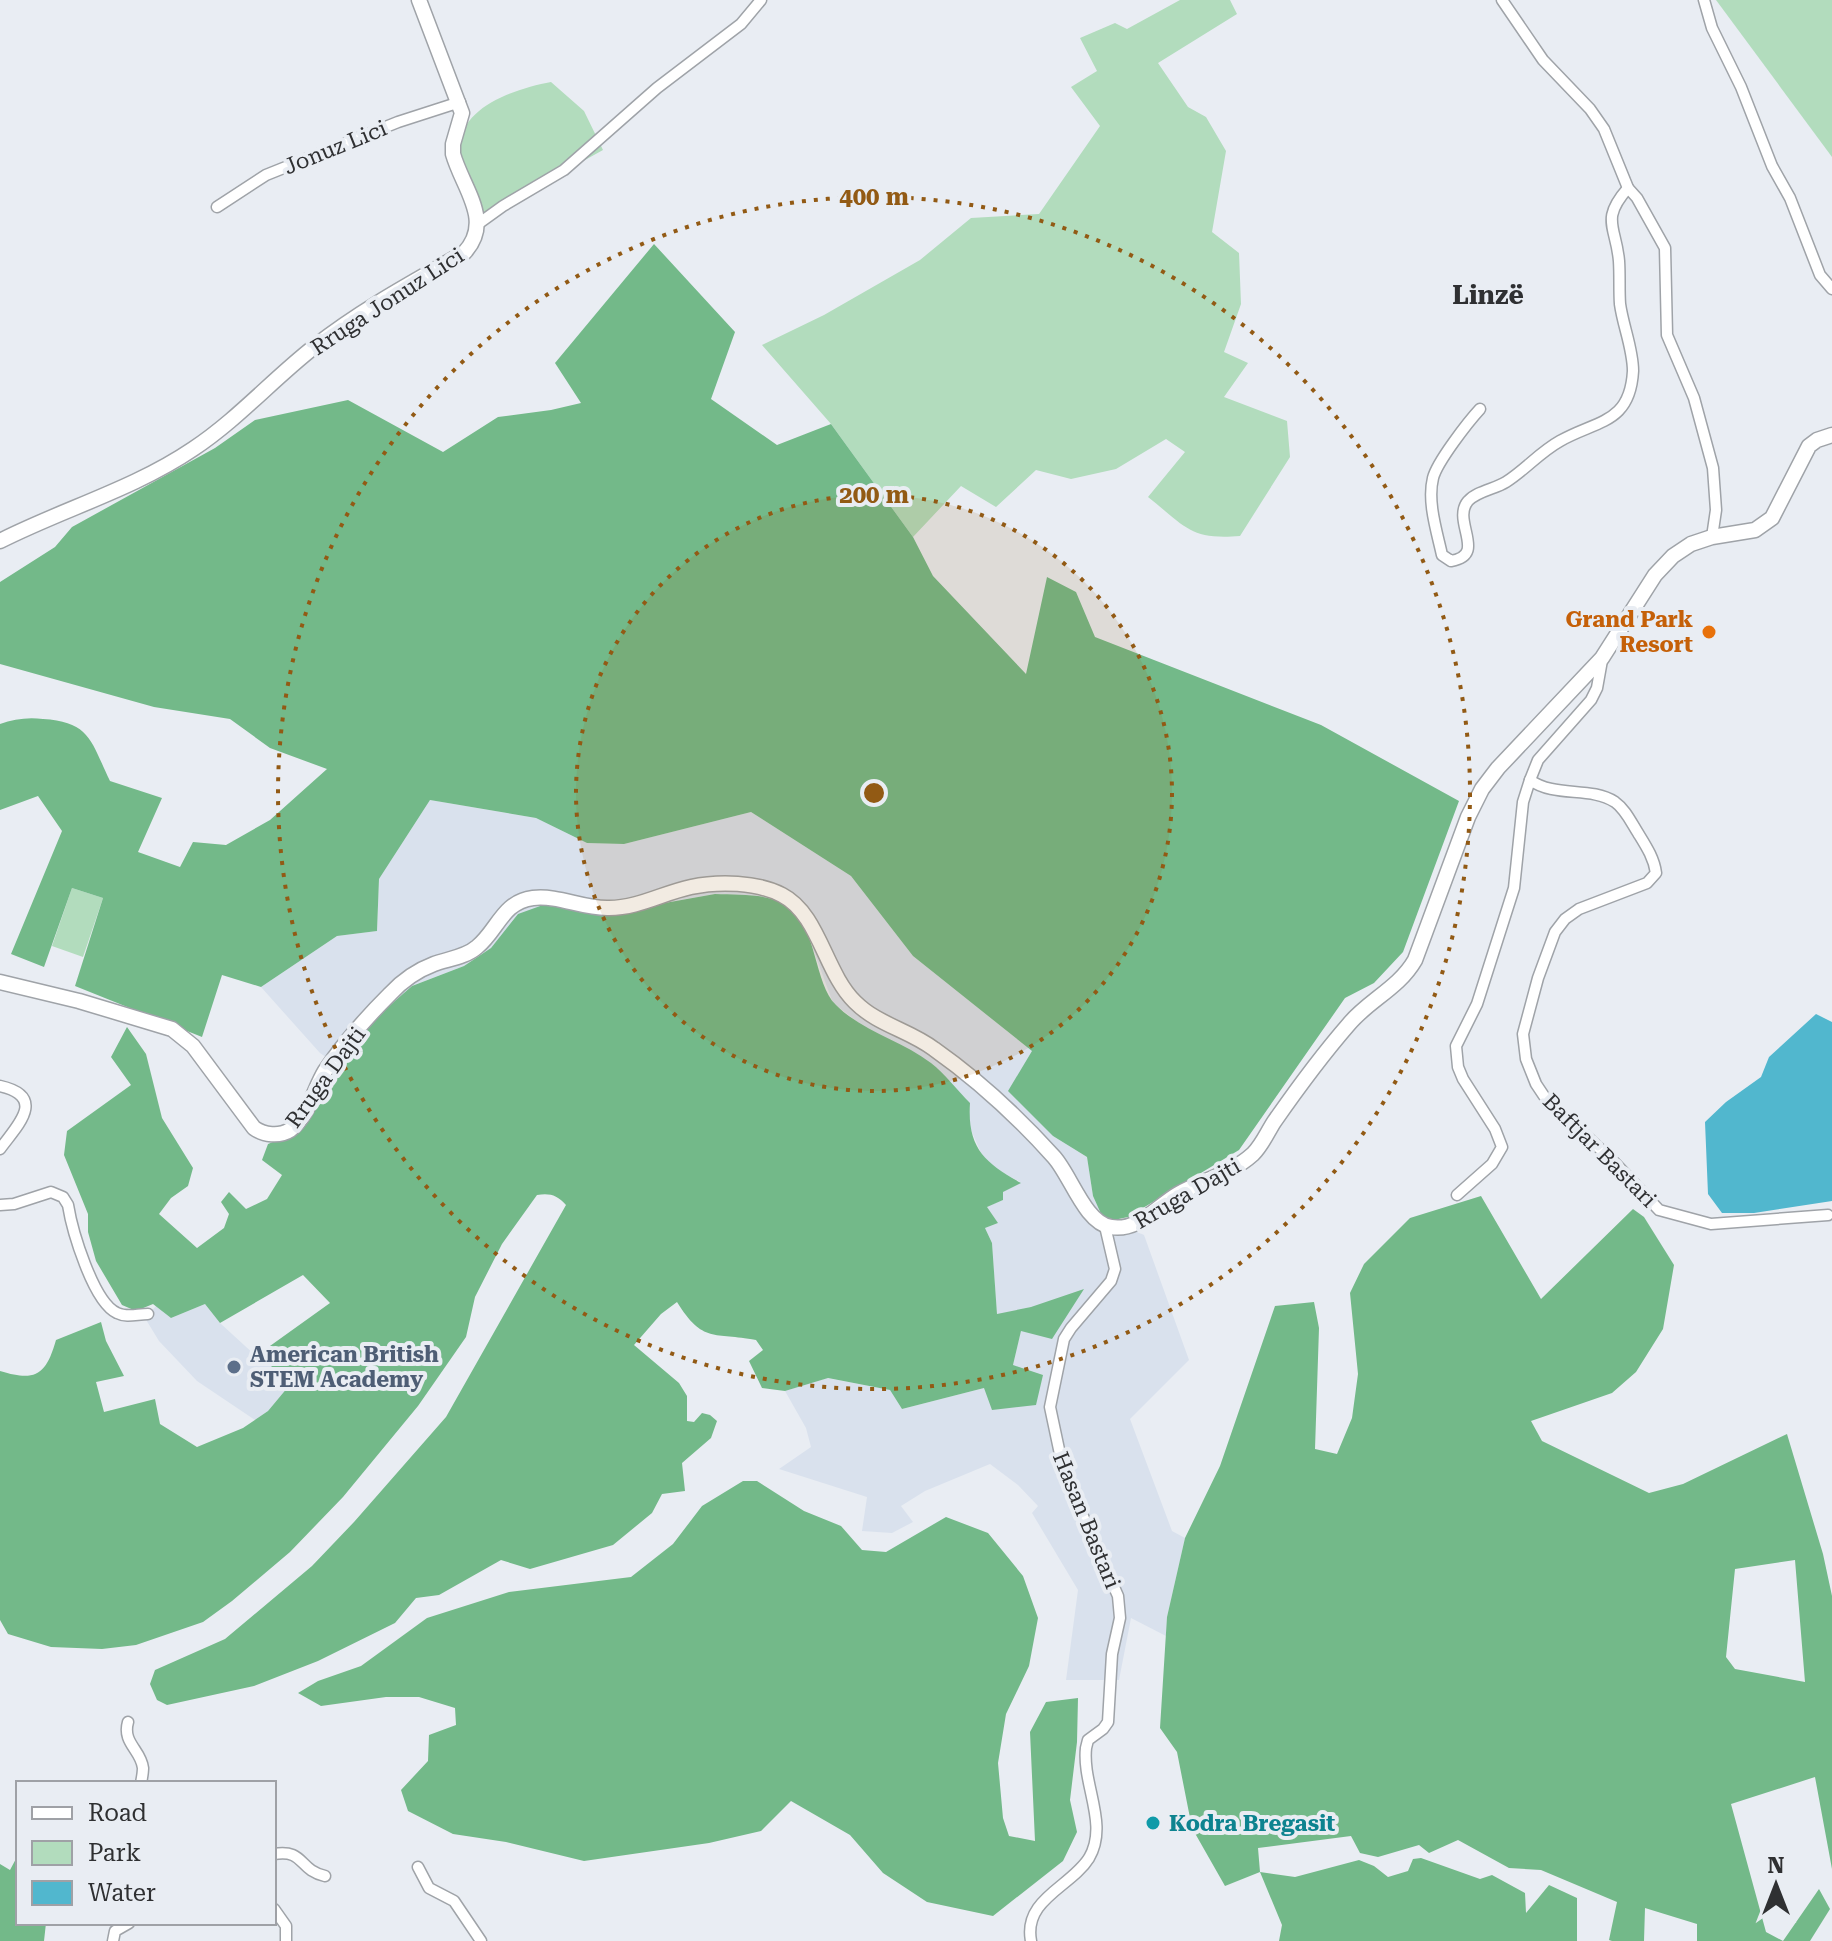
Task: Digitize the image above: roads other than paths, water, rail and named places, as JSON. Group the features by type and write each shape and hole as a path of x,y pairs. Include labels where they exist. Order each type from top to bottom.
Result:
{"main road":[{"path":"419,0 460,102"},
{"name":"Rruga Jonuz Lici","path":"0,541 162,468 192,450 333,333 393,293 464,253 476,238 478,224 453,154 462,113 460,102"},
{"name":"Rruga Dajti","path":"0,982 79,1001 172,1029 193,1046 247,1121 261,1133 277,1135 293,1128 324,1073 391,992 419,970 477,948 502,914 520,901 542,897 609,908 627,907 692,887 759,887 787,897 797,906 837,979 852,999 874,1019 930,1046 1003,1103 1055,1158 1090,1215 1105,1226 1115,1228 1136,1224 1178,1194 1227,1172 1254,1153 1291,1098 1353,1019 1408,971 1415,960 1468,817 1482,789 1498,768 1602,658 1655,575 1673,556 1691,544 1712,537 1747,533 1765,525 1778,509 1809,446 1832,435"}],"street":[{"path":"478,224 564,170 657,88 741,24 761,0"},
{"path":"1502,0 1543,60 1590,109 1604,129 1628,188 1637,198 1665,248 1667,335 1689,385 1713,468 1716,510 1712,537"},
{"path":"1704,0 1712,28 1741,87 1772,166 1790,198 1820,275 1832,289"},
{"name":"Jonuz Lici","path":"217,207 266,175 398,122 460,102"},
{"path":"1480,409 1433,477 1432,499 1442,555 1451,561 1468,550 1470,540 1462,521 1464,507 1470,497 1504,483 1561,440 1611,418 1621,410 1630,391 1633,367 1620,305 1619,259 1611,229 1612,211 1628,188"},
{"path":"1457,1195 1492,1164 1502,1147 1495,1129 1463,1079 1455,1054 1456,1046 1477,1004 1514,888 1523,802 1530,780 1538,760 1591,700 1597,688 1602,658"},
{"name":"Baftjar Bastari","path":"1530,780 1542,789 1599,796 1614,802 1625,812 1649,851 1656,873 1647,883 1579,909 1565,919 1555,932 1538,978 1523,1034 1526,1059 1544,1096 1615,1163 1659,1210 1711,1224 1831,1216"},
{"path":"0,1086 20,1096 26,1110 22,1122 0,1149"},
{"path":"0,1205 14,1204 51,1192 63,1197 68,1205 84,1266 110,1309 129,1316 148,1314"},
{"name":"Hasan Bastari","path":"1031,1941 1035,1912 1049,1895 1083,1866 1096,1842 1086,1748 1088,1740 1108,1722 1112,1654 1120,1618 1118,1596 1064,1473 1050,1407 1064,1339 1111,1281 1115,1269 1105,1226"},
{"path":"128,1722 128,1740 143,1766 141,1781"},
{"path":"276,1854 290,1853 299,1857 308,1870 325,1876"},
{"path":"418,1867 429,1888 454,1901 481,1941"},
{"path":"276,1912 286,1926 286,1941"},
{"path":"113,1941 115,1931 126,1925"}],"water":[{"path":"1816,1014 1832,1022 1832,1201 1754,1213 1722,1213 1708,1194 1705,1122 1726,1102 1761,1077 1769,1057"}],"place":[{"name":"Grand Park Resort","path":"1709,632"},
{"name":"American British STEM Academy","path":"234,1367"},
{"name":"Kodra Bregasit","path":"1153,1823"}],"district":[{"name":"Linzë","path":"1488,295"}]}
